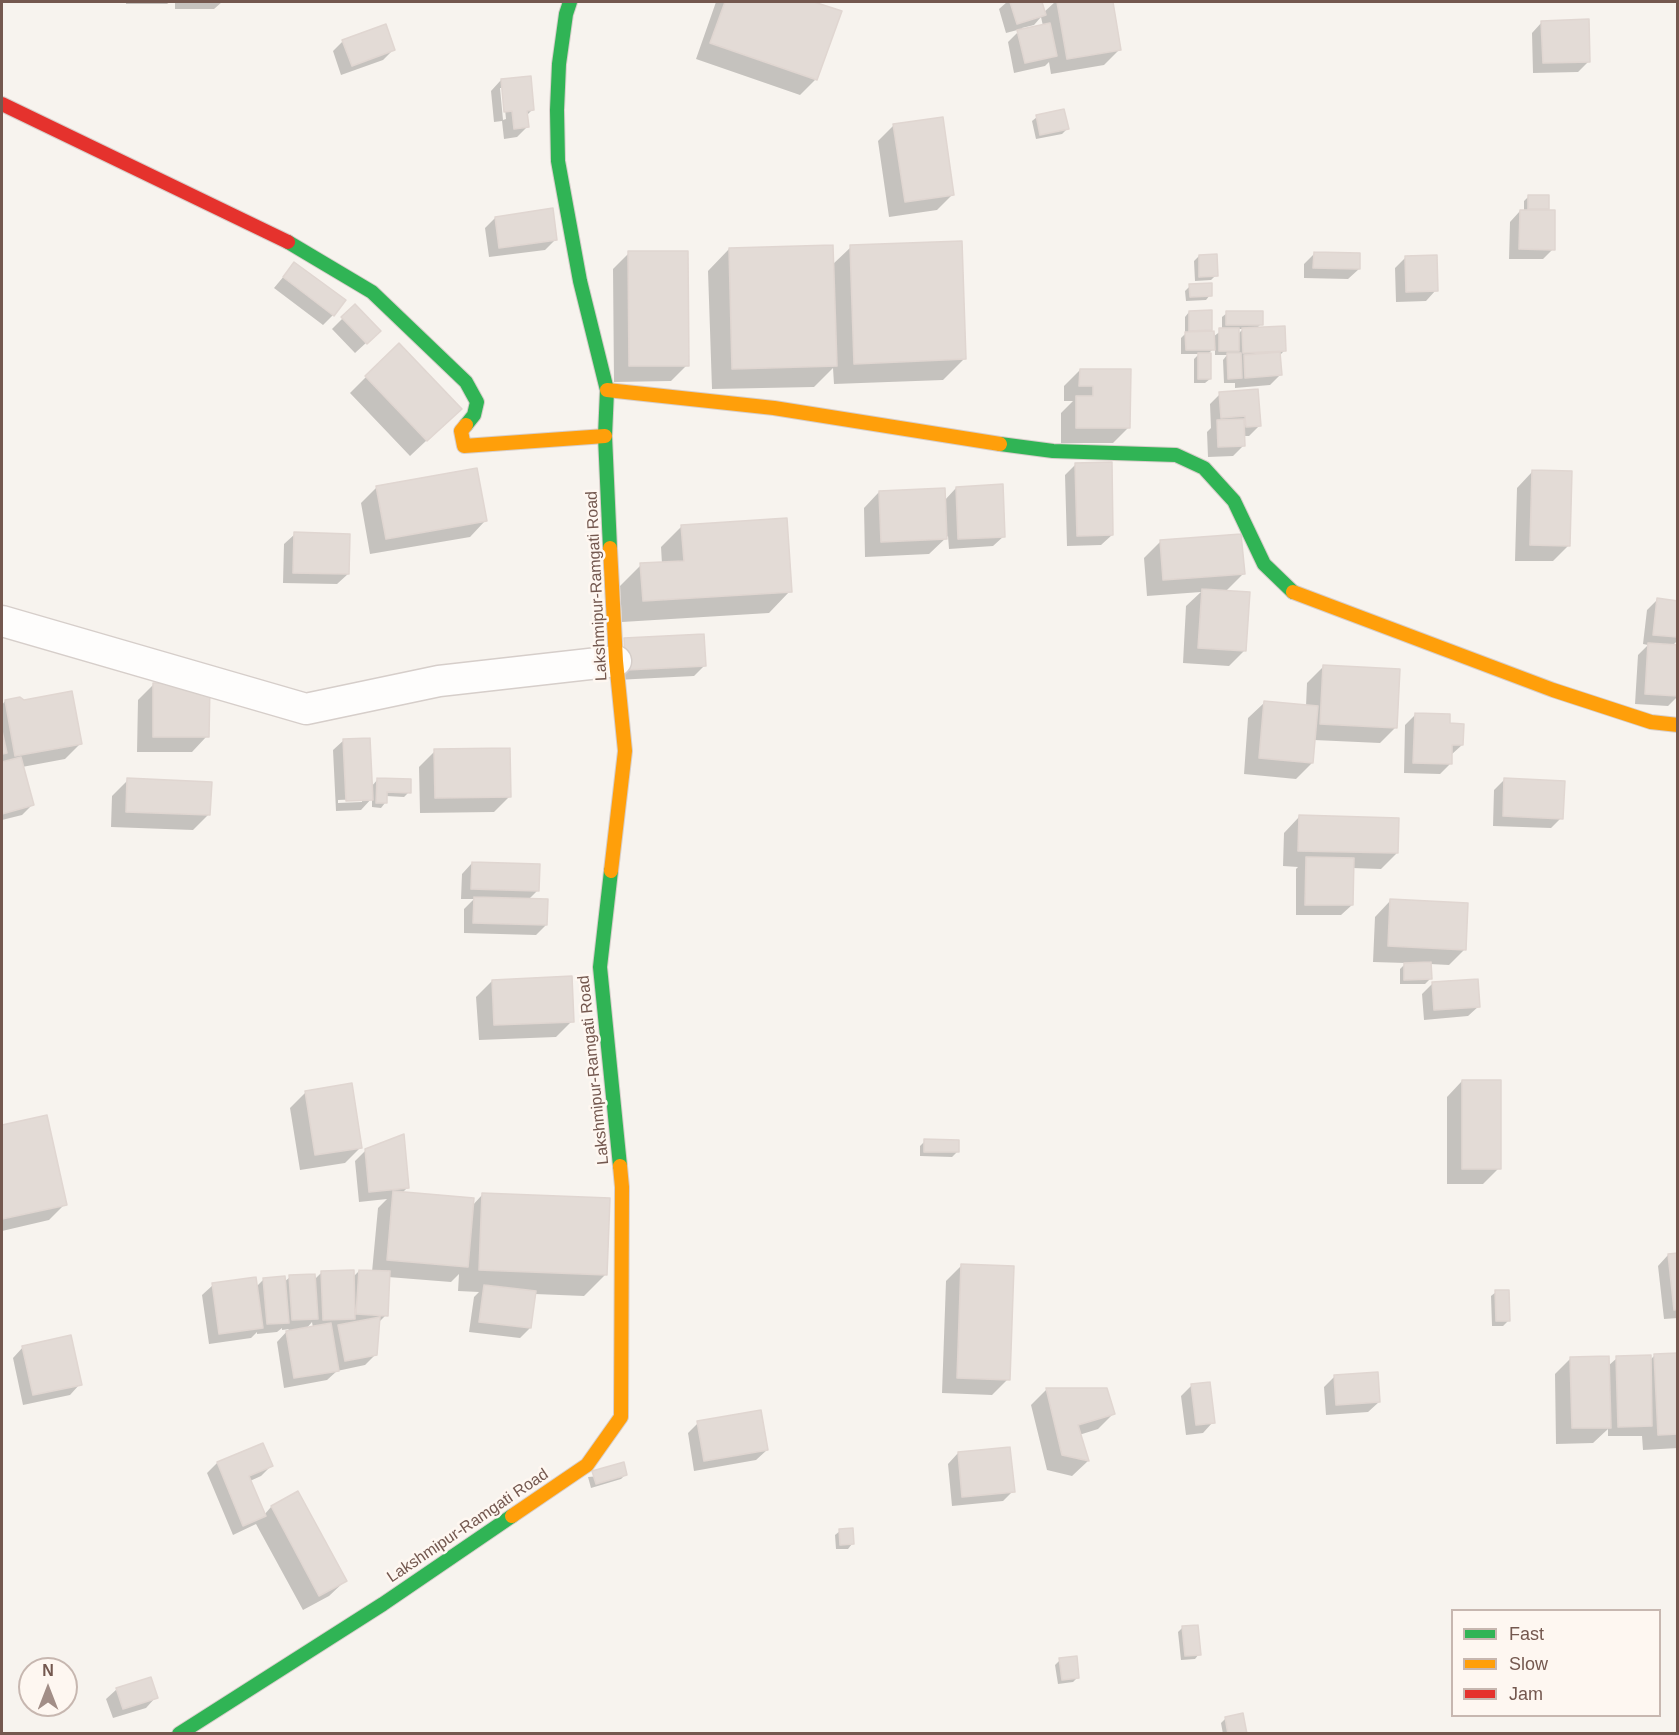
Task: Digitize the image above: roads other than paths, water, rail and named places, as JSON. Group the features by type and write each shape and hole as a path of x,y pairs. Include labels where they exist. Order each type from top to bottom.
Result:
{"main road":[{"name":"Lakshmipur-Ramgati Road","path":"179,1734 383,1604 586,1465 621,1417 622,1187 600,967 625,751 616,661 605,436 607,390 580,281 558,161 559,64 566,14 570,2"},
{"path":"2,104 287,241 372,292 466,382 477,402 474,415 461,431 464,446 605,436"},
{"path":"607,390 774,408 948,437 1053,451 1176,455 1204,468 1234,501 1264,564 1290,591 1553,690 1651,722 1677,725"}],"street":[{"path":"2,621 306,709 439,681 616,661"}]}
